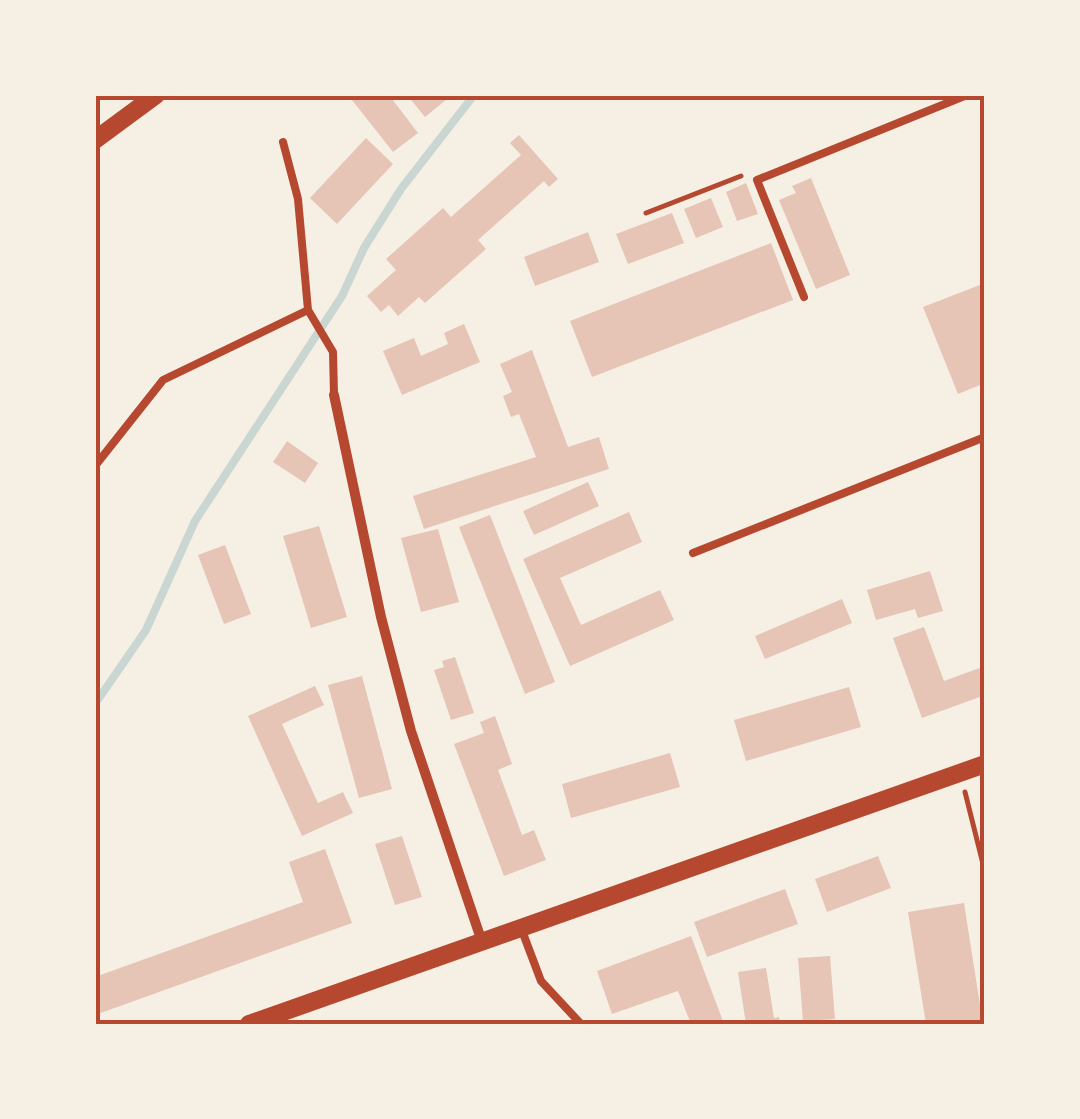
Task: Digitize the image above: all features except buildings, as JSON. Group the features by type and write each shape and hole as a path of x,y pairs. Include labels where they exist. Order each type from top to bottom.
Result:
{"street":[{"path":"95,140 156,95"},
{"path":"334,395 381,617 411,731 482,942"},
{"path":"249,1024 985,764"}],"lane":[{"path":"804,297 757,180 967,95"},
{"path":"283,142 298,199 308,310 330,342 336,365 334,395"},
{"path":"95,466 163,380 308,310"},
{"path":"693,554 985,438"},
{"path":"522,928 541,980 581,1024"}],"path":[{"path":"646,214 748,174 757,180"},
{"path":"960,773 985,872"}],"waterway":[{"path":"95,704 146,630 195,521 342,296 364,248 401,189 474,95"}]}
